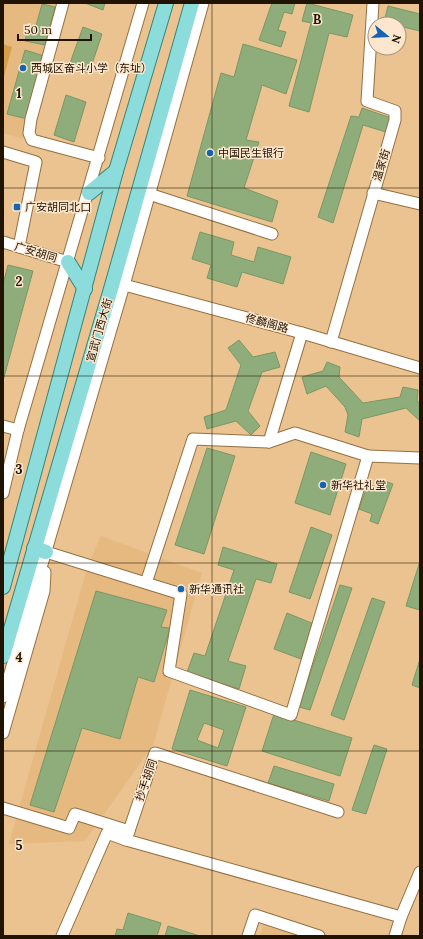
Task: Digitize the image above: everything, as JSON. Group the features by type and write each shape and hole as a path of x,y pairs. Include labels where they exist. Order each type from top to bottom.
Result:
{"main road":[{"path":"3,587 86,289 116,172 166,3"},
{"name":"宣武门西大街","path":"3,656 40,550 118,284 195,4"},
{"path":"89,193 116,172"},
{"path":"68,262 86,289"}],"street":[{"path":"63,3 31,119 29,133 32,140 99,158"},
{"path":"3,493 18,430 89,193 143,3"},
{"name":"温家街","path":"331,342 372,193 395,120 395,111 367,101 373,3"},
{"name":"宣武门西大街","path":"118,284 149,194 195,4"},
{"path":"3,152 36,162 18,247"},
{"path":"372,193 420,204"},
{"path":"149,194 272,234"},
{"name":"广安胡同","path":"3,242 68,262"},
{"name":"佟麟阁路","path":"118,284 302,333 420,368"},
{"path":"269,442 302,333"},
{"path":"3,426 18,430"},
{"path":"146,583 193,439 269,442 295,433 368,456 420,458"},
{"path":"40,550 181,594 169,671 291,715 368,456"},
{"name":"宣武门西大街","path":"3,697 40,550"},
{"name":"宣武门西大街","path":"3,733 44,591 40,550"},
{"name":"抄手胡同","path":"128,835 155,753 338,812"},
{"path":"3,808 69,828 75,814 128,835 401,917"},
{"path":"62,936 107,833 128,835"},
{"path":"395,936 401,917 420,872"},
{"path":"248,936 255,915 319,936"}],"shaded area":[{"name":"西城区奋斗小学（东址）","path":"3,3 62,3 23,139 3,133"},
{"path":"3,44 12,47 3,80"},
{"path":"101,536 202,573 153,745 85,841 9,844 88,565"},
{"path":"264,923 304,936 260,936"}],"building":[{"path":"85,3 105,3 103,10"},
{"path":"272,3 295,3 292,14 284,12 278,30 286,32 281,47 259,40"},
{"path":"307,3 353,15 347,37 329,33 309,112 289,106 311,23 302,21"},
{"path":"42,4 55,7 45,45 25,41 29,25 36,26"},
{"path":"388,6 420,14 420,31 407,28 407,16 386,16"},
{"path":"83,27 102,34 89,73 69,66"},
{"path":"243,44 297,60 286,94 262,85 246,140 259,142 244,188 278,201 272,222 187,196 221,73 234,77"},
{"path":"25,50 44,56 27,119 7,114"},
{"path":"66,95 86,102 74,142 54,135"},
{"path":"362,108 391,118 386,132 363,125 333,223 318,217 351,116 359,117"},
{"path":"200,232 234,242 231,255 254,262 258,247 291,257 283,284 242,272 237,287 207,278 211,265 192,259"},
{"path":"8,265 33,271 3,381 3,284"},
{"path":"239,340 253,357 275,352 280,367 262,372 248,411 260,426 251,435 236,421 207,429 204,417 226,410 241,365 228,348"},
{"path":"327,362 340,367 339,377 363,403 400,397 403,387 418,390 417,401 420,403 420,421 406,408 362,419 359,437 345,432 348,415 345,407 326,386 307,394 302,377 323,371"},
{"path":"207,448 235,456 204,554 175,545"},
{"path":"311,452 346,464 330,515 295,503"},
{"path":"382,480 393,484 378,524 370,521 372,514 359,509 368,484 379,488"},
{"path":"311,527 332,535 310,599 289,592"},
{"path":"223,547 277,564 271,583 256,579 228,661 246,666 239,689 187,672 194,653 205,656 234,570 218,565"},
{"path":"420,561 420,610 406,606"},
{"path":"340,585 352,588 310,710 299,707"},
{"path":"96,591 167,610 161,627 170,628 154,682 138,677 120,739 82,728 54,812 30,805"},
{"path":"372,598 385,602 344,720 331,715"},
{"path":"287,613 314,624 301,659 274,649"},
{"path":"420,659 420,688 412,685"},
{"path":"190,690 246,707 227,766 172,749","holes":["204,723 224,730 218,748 197,740"]},
{"path":"274,714 352,738 340,776 262,751"},
{"path":"374,745 387,749 366,814 352,810"},
{"path":"274,766 334,784 329,801 268,783"},
{"path":"128,913 161,923 157,936 115,936 117,929 123,930"},
{"path":"168,926 200,936 165,936"}],"place":[{"name":"西城区奋斗小学（东址）","path":"23,68"},
{"name":"中国民生银行","path":"210,153"},
{"name":"广安胡同北口","path":"17,207"},
{"name":"新华社礼堂","path":"323,485"},
{"name":"新华通讯社","path":"181,589"}]}
